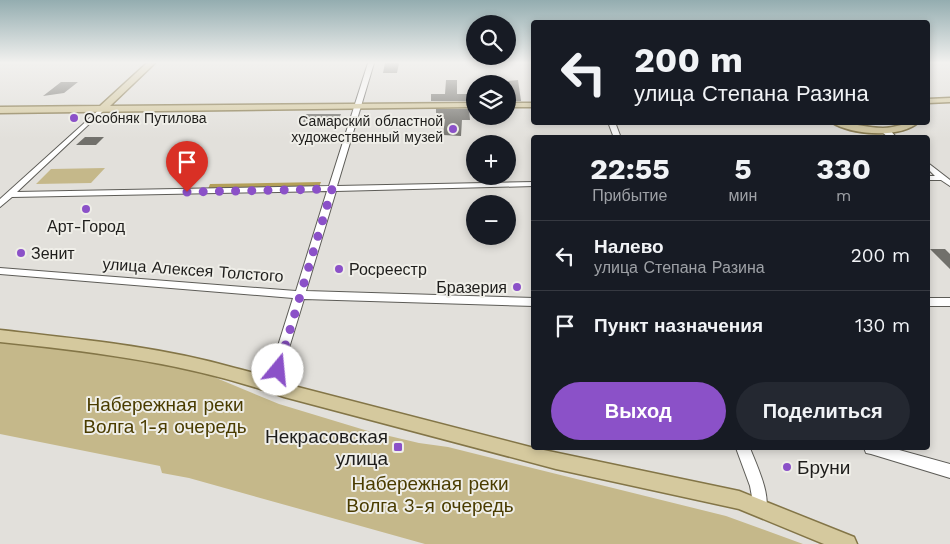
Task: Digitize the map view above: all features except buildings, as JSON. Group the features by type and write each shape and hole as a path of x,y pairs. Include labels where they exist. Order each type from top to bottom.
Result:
{"main road":[{"path":"101,110 124,88"},
{"path":"930,101 950,100"},
{"path":"0,110 466,105"},
{"path":"516,105 531,105"},
{"path":"849,125 885,130 903,128 909,125"},
{"path":"0,336 164,356 272,384 284,390 556,461 739,500 847,544"}],"street":[{"path":"272,384 301,295 363,88"},
{"path":"0,204 101,110"},
{"path":"885,130 891,135"},
{"path":"930,166 946,178 950,184"},
{"path":"930,178 946,178"},
{"path":"9,195 531,184"},
{"name":"улица Алексея Толстого","path":"0,271 301,295 531,302"},
{"path":"930,302 950,302"},
{"path":"744,450 758,486 760,508"},
{"path":"878,450 950,471"}],"green space":[{"path":"105,168 91,183 36,184 51,169"},
{"name":"Набережная реки Волга 3-я очередь","path":"0,342 134,358 197,370 279,404 368,431 419,443 448,447 726,516 803,544 425,544 189,478 162,473 160,466 0,434"}],"shaded area":[{"path":"321,182 319,187 208,189 210,184"}],"place":[{"name":"Особняк Путилова","path":"74,118"},
{"name":"Самарский областной художественный музей","path":"453,129"},
{"name":"Арт-Город","path":"86,209"},
{"name":"Зенит","path":"21,253"},
{"name":"Росреестр","path":"339,269"},
{"name":"Бразерия","path":"517,287"},
{"name":"Некрасовская улица","path":"398,447"},
{"name":"Бруни","path":"787,467"}],"route":[{"path":"187,192 332,189 278,370"}],"park label":[{"name":"Набережная реки Волга 1-я очередь","path":"165,415"}]}
